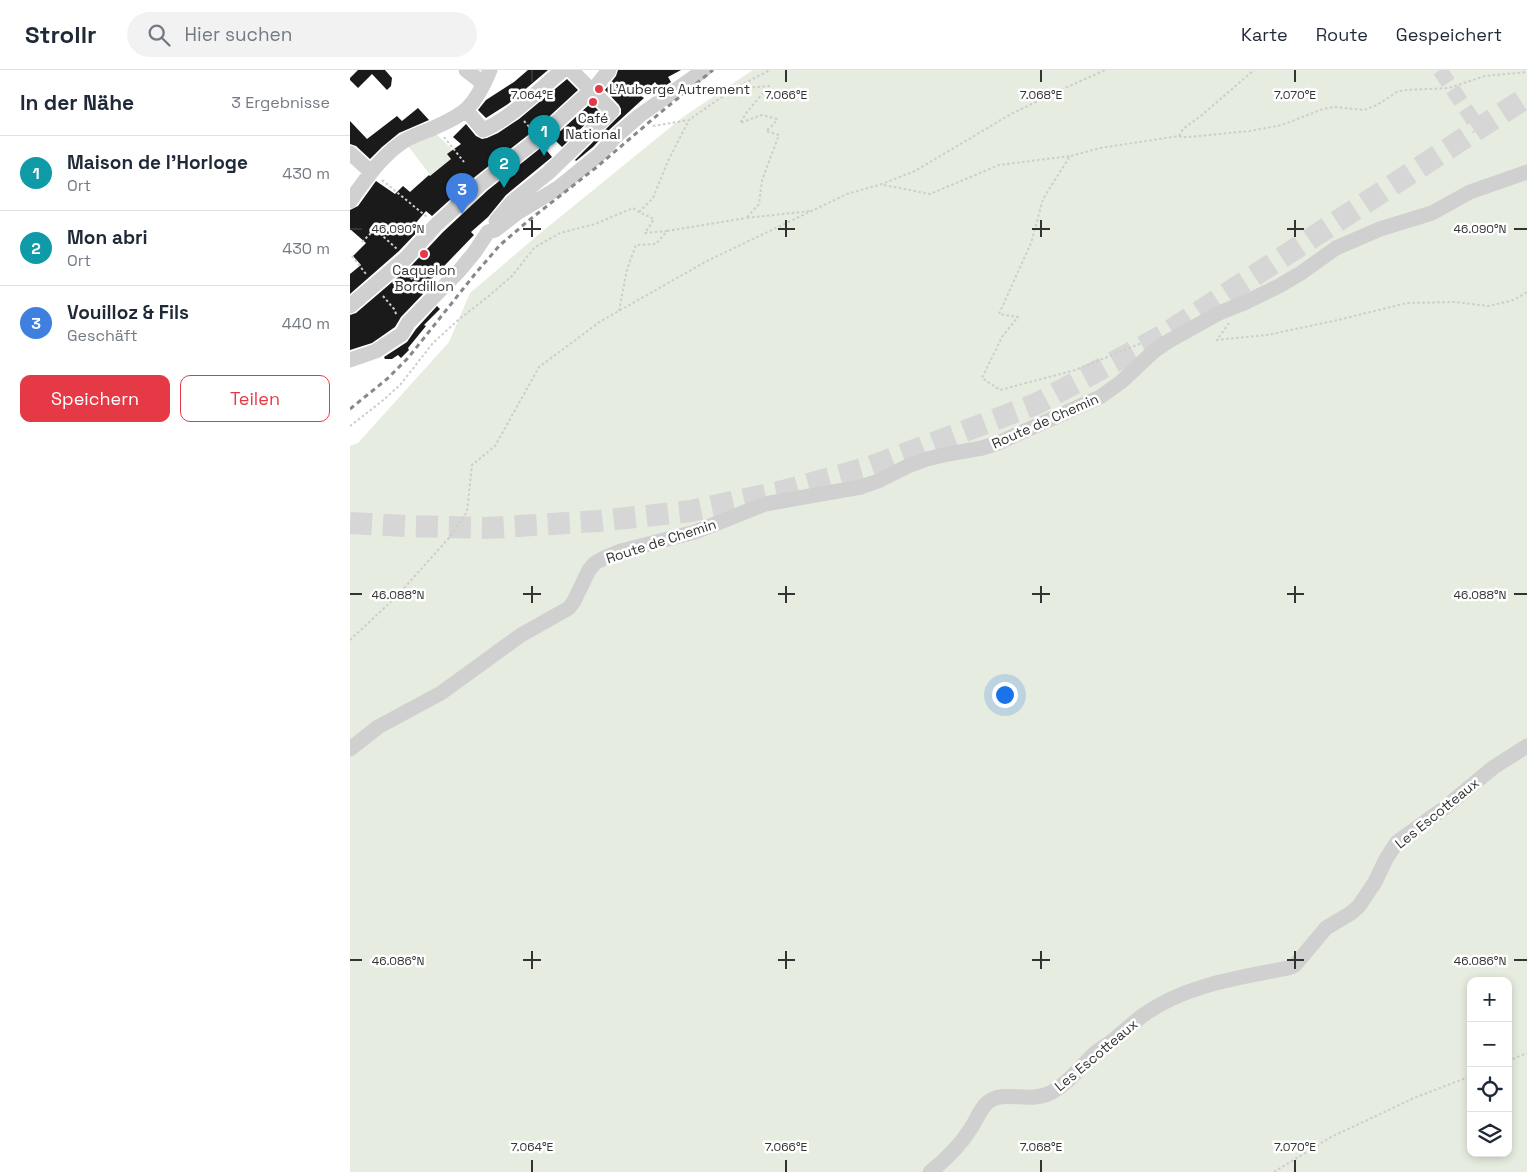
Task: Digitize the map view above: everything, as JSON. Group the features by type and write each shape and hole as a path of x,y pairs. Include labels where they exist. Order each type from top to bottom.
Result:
{"street":[{"path":"350,201 387,154 406,140 459,116 466,110 477,97 487,77 466,70"},
{"path":"466,110 483,130 514,110 563,70"},
{"path":"350,360 376,351 402,334 408,323 460,271 491,226 512,202 548,173 612,112 571,70"},
{"path":"350,306 402,261 436,225 482,183 539,138 591,90 609,70"},
{"path":"488,232 495,230 517,213 558,188 600,154 615,137 639,116 704,70"},
{"path":"350,153 371,172"},
{"name":"Route de Chemin","path":"350,749 378,727 441,693 521,634 569,608 589,570 595,563 604,558 621,551 695,532 765,504 861,487 927,459 998,443 1100,397 1121,382 1160,346 1219,313 1244,304 1301,273 1327,253 1343,244 1380,229 1432,213 1470,192 1527,172"},
{"name":"Les Escotteaux","path":"930,1172 956,1148 973,1126 984,1106 992,1099 1004,1096 1038,1098 1053,1092 1074,1075 1098,1050 1114,1040 1142,1016 1177,996 1218,983 1295,965 1326,928 1359,906 1375,882 1397,842 1443,809 1494,767 1527,746"}],"path":[{"path":"653,126 689,120 733,89 770,70"},
{"path":"350,640 396,597 448,539 467,512 472,465 495,446 539,367 601,321 707,261 847,194 882,184 915,171 1012,114 1105,70"},
{"path":"1179,136 1183,129 1254,70"},
{"path":"882,184 930,194 999,165 1070,156 1100,148 1179,136 1188,138 1250,131 1282,125 1334,107 1364,110 1397,92 1406,90 1449,88 1485,76 1527,72"},
{"path":"733,89 768,86 740,123 762,115 777,119 766,131 779,135 762,180 759,204 746,218"},
{"path":"514,110 539,138"},
{"path":"639,212 653,198 668,161 689,120"},
{"path":"436,127 464,162"},
{"path":"1070,156 1043,199 1032,243 999,314 1018,317 1002,337 982,378 1000,390 1075,370 1147,342"},
{"path":"371,172 436,225"},
{"path":"350,426 400,384 433,343 512,276 534,248 560,234 595,224 633,208 654,219 645,233 746,218 812,211"},
{"path":"362,242 375,229 402,261 419,286"},
{"path":"619,311 627,269 636,245 656,244 667,230"},
{"path":"352,256 394,309"},
{"path":"1244,304 1217,340 1267,335 1407,303 1455,302 1488,306 1514,300 1527,292"},
{"path":"1512,1059 1527,1053"},
{"path":"1274,1172 1331,1137 1414,1098 1467,1078"}],"shaded area":[{"path":"753,70 1527,70 1527,1172 350,1172 350,446 358,443 449,342 470,293 683,117"},
{"path":"435,133 453,150 452,160 431,176 408,146"}],"building":[{"path":"358,70 385,70 392,78 391,86 387,90 372,74 358,88 350,78"},
{"path":"528,70 548,70 508,104 486,118 478,110 486,100 514,82"},
{"path":"618,70 681,70 668,77 671,82 660,89 655,82 641,96 644,98 576,161 621,114 619,105 605,90 616,76"},
{"path":"567,79 578,90 540,125 536,120 528,127 532,132 476,176 432,216 426,211 414,225 419,230 399,251 350,294 350,274 361,265 353,256 366,243 350,229 350,210 358,206 376,181 395,194 403,186 410,192 451,159 447,154 461,144 453,137 466,124 476,136 482,139 487,138 519,119"},
{"path":"591,103 599,111 562,147 553,138"},
{"path":"418,108 429,120 399,133 370,159 356,146 350,144 350,121 367,139 397,116 402,121"},
{"path":"543,146 552,157 506,195 488,217 471,232 474,235 420,291 423,294 401,317 395,327 372,343 350,350 350,315 356,313 412,265 443,232 488,190"},
{"path":"437,306 440,309 424,325 426,326 408,348 409,350 401,358 398,355 392,359 385,359 384,357 407,342"}],"tunnel":[{"path":"1440,70 1479,129"},
{"path":"350,523 487,528 599,521 691,511 783,491 870,467 1036,404 1162,336 1527,97"}],"railway":[{"path":"350,409 387,379 408,358 500,245 713,70"}],"place":[{"name":"L'Auberge Autrement","path":"599,89"},
{"name":"Café National","path":"593,102"},
{"name":"Maison de l'Horloge","path":"544,156"},
{"name":"Mon abri","path":"504,188"},
{"name":"Vouilloz & Fils","path":"462,214"},
{"name":"Caquelon Bordillon","path":"424,254"}]}
